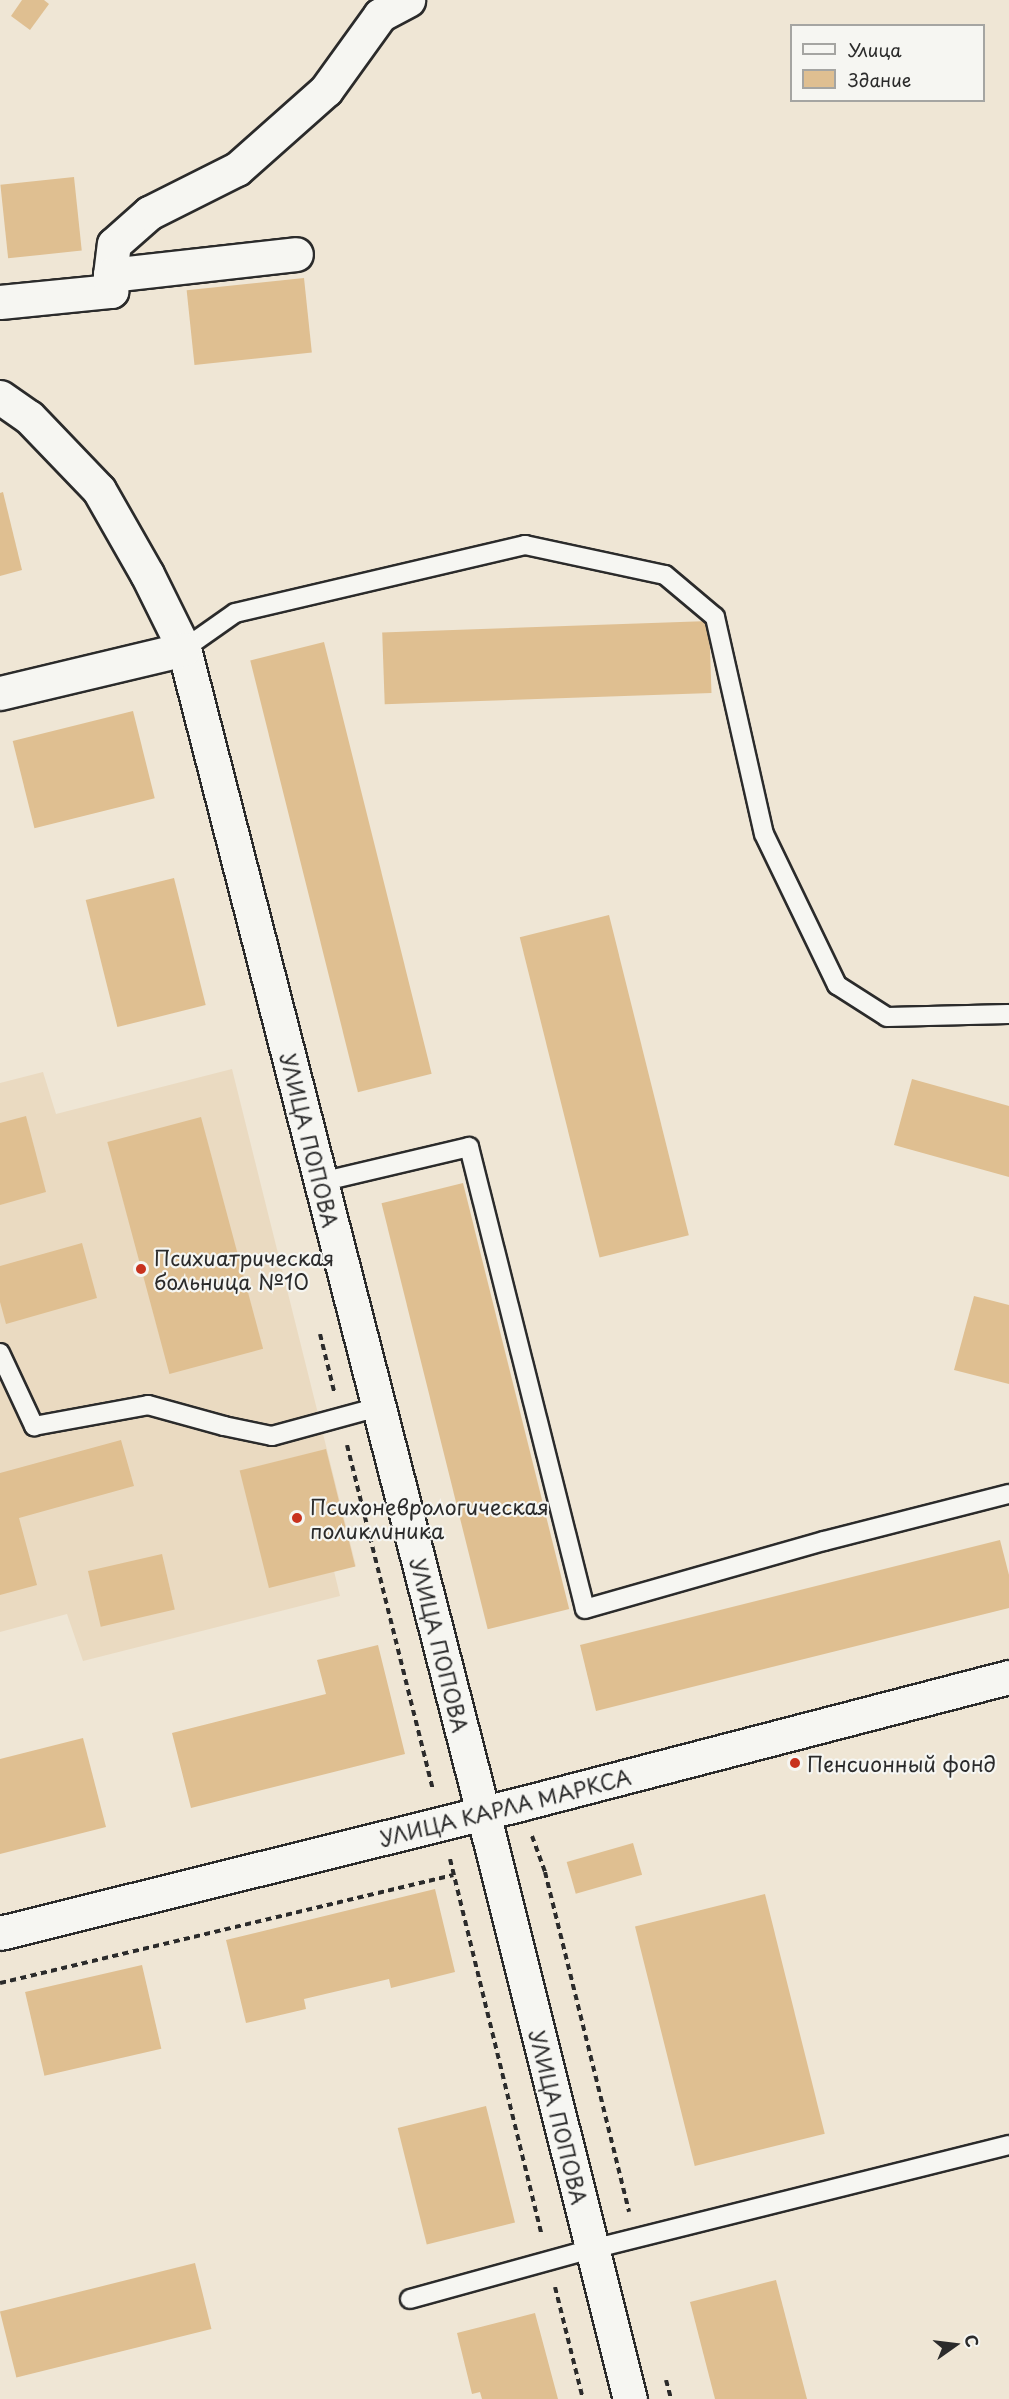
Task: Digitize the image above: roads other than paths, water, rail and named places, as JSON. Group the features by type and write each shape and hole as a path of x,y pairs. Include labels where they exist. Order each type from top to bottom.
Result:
{"street":[{"path":"0,302 111,291 110,274 114,244 149,213 237,169 326,90 380,15 408,0"},
{"path":"110,274 296,254"},
{"name":"УЛИЦА ПОПОВА","path":"0,397 29,417 99,490 147,574 184,649 483,1814 630,2399"},
{"path":"0,693 184,649"},
{"name":"УЛИЦА КАРЛА МАРКСА","path":"0,1933 483,1814 1009,1677"}],"lane":[{"path":"184,649 235,613 525,545 665,575 715,616 764,834 837,985 887,1017 1009,1014"},
{"path":"321,1182 469,1147 585,1609 824,1541 1009,1494"},
{"path":"0,1353 34,1426 148,1405 272,1437 379,1407"},
{"path":"410,2299 549,2263 592,2249 1009,2145"}],"place":[{"name":"Психиатрическая больница №10","path":"141,1269"},
{"name":"Психоневрологическая поликлиника","path":"297,1518"},
{"name":"Пенсионный фонд","path":"795,1763"}]}
